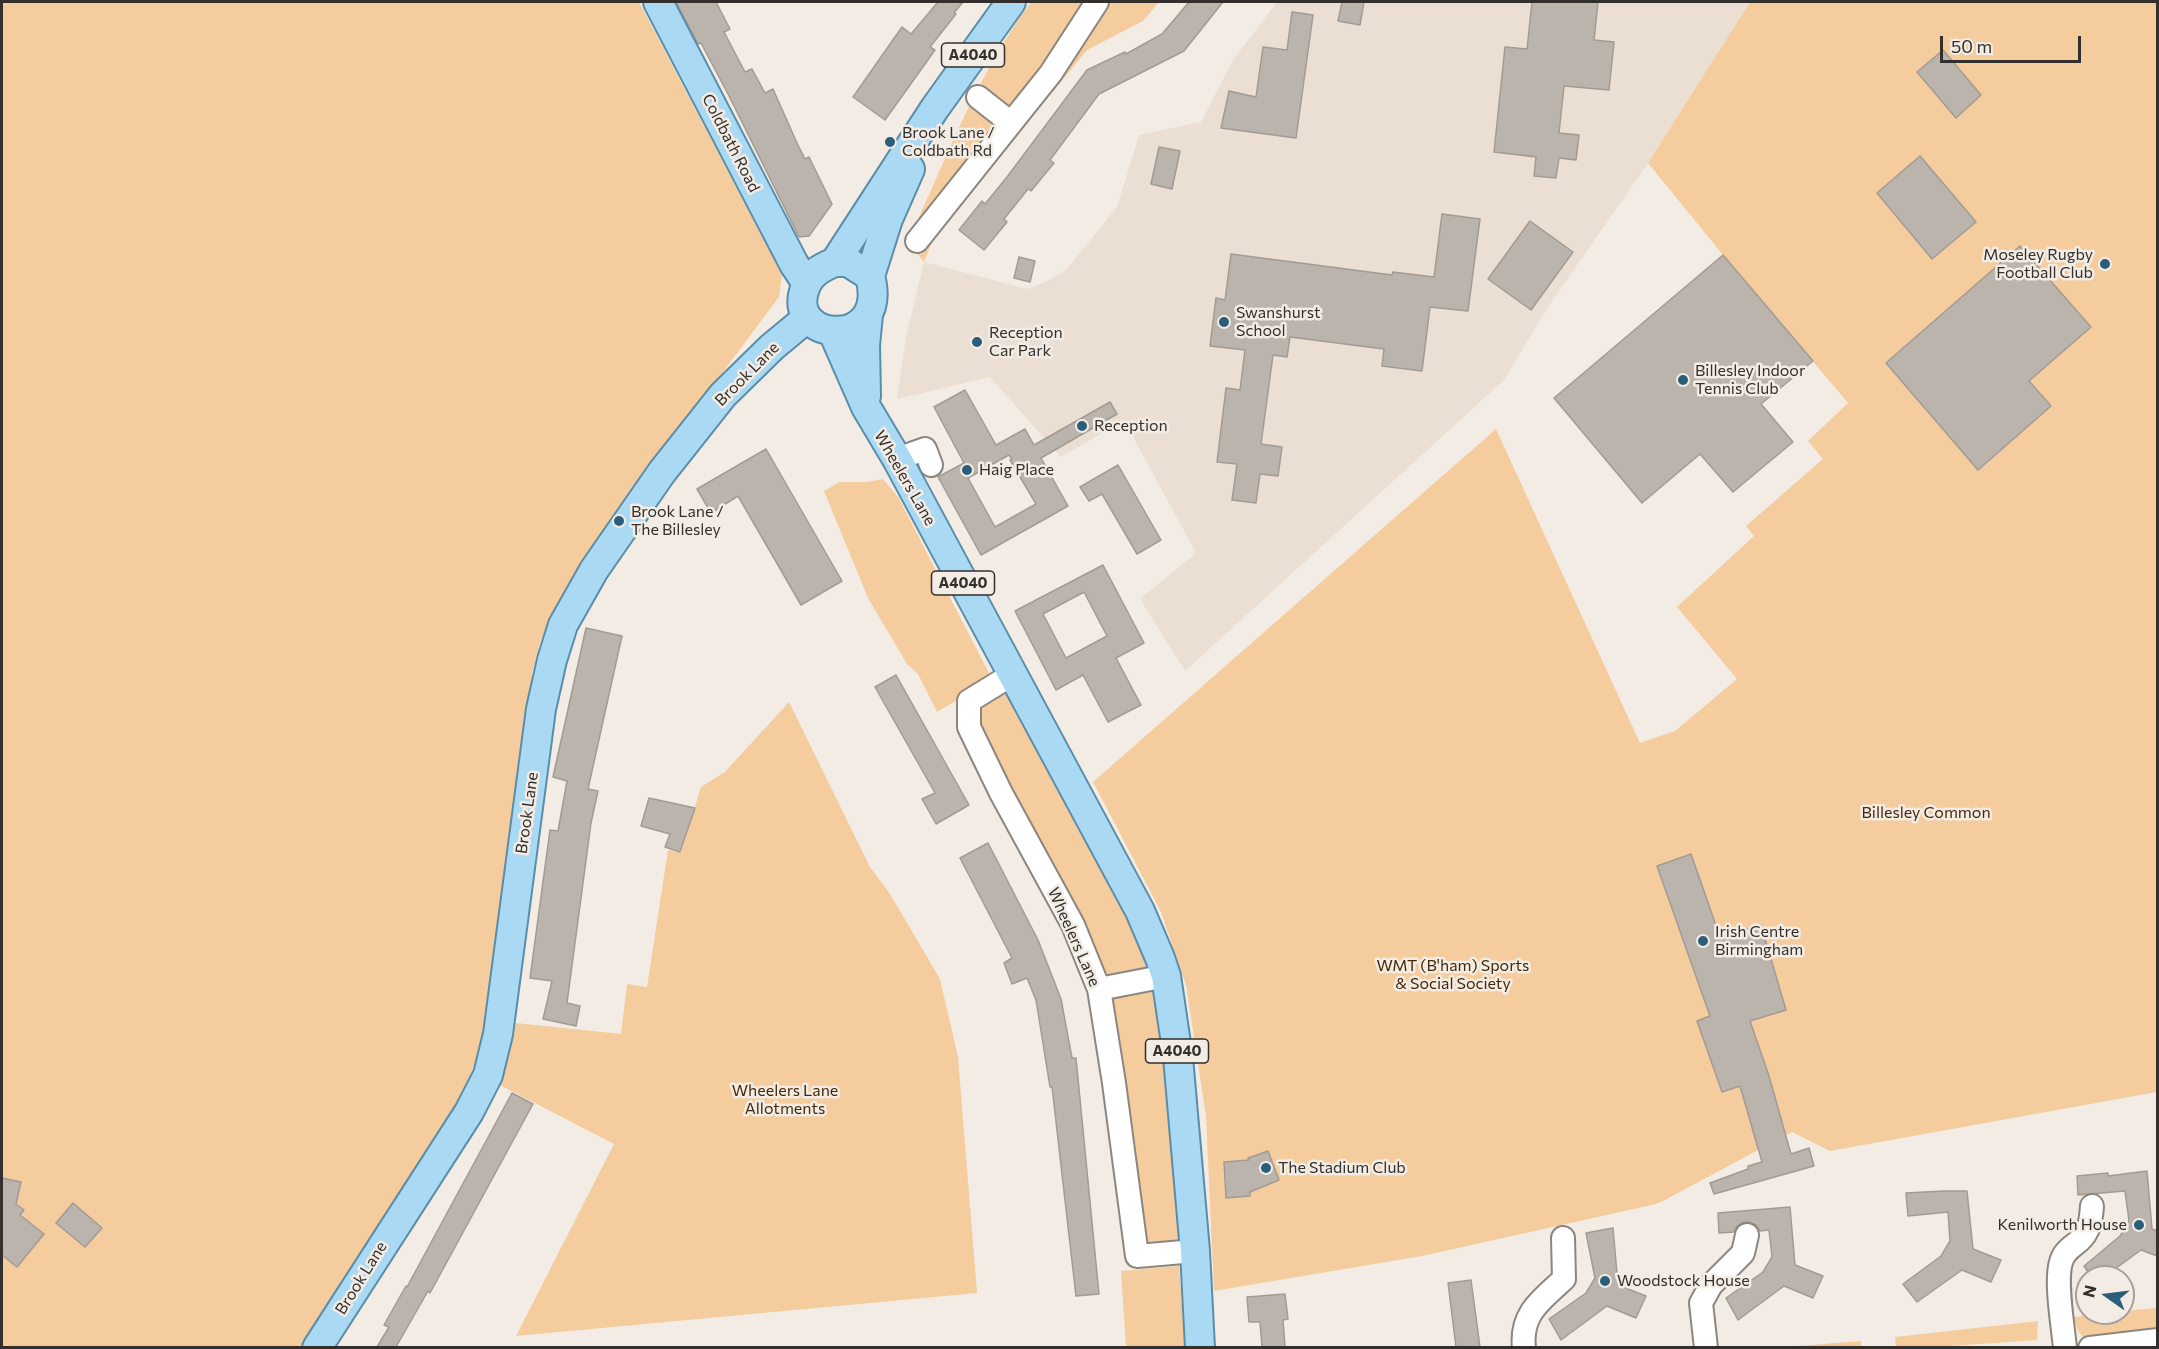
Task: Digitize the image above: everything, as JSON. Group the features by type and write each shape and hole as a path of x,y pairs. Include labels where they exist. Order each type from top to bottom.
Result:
{"main road":[{"name":"Coldbath Road","path":"657,2 794,264 806,282"},
{"name":"A4040","path":"836,262 935,108 1011,2"},
{"name":"A4040","path":"870,276 888,219 935,108"},
{"path":"836,262 848,262 870,276 873,302 868,315 850,330 833,332 821,329 807,318 803,309 802,296 806,282 815,272 836,262"},
{"name":"Wheelers Lane","path":"866,407 865,345 868,315"},
{"name":"Brook Lane","path":"317,1347 463,1121 488,1075 498,1034 541,709 563,625 594,570 662,472 723,395 772,347 807,318"},
{"name":"Wheelers Lane","path":"833,332 866,407 897,459 1140,911 1166,976 1178,1057 1195,1251 1200,1347"}],"street":[{"path":"917,242 1051,73 1097,2"},
{"path":"978,97 1011,123"},
{"path":"897,459 925,449 932,465"},
{"name":"Wheelers Lane","path":"1013,674 969,701 969,727 1001,793 1073,925 1099,989 1137,1256 1195,1251"},
{"path":"1099,989 1166,976"},
{"path":"2065,1347 2059,1282 2061,1262 2068,1248 2084,1235 2091,1223 2092,1206"},
{"path":"1706,1347 1701,1303 1711,1285 1743,1252 1747,1235"},
{"path":"1524,1347 1523,1336 1527,1318 1539,1301 1564,1279 1563,1238"},
{"path":"2090,1347 2157,1340"}],"shaded area":[{"name":"Swanshurst School","path":"1277,2 1750,2 1648,163 1548,307 1504,380 1185,671 1140,599 1196,553 1124,420 1061,457 990,377 897,399 906,337 924,262 1027,289 1048,281 1067,269 1117,207 1139,135 1201,122 1233,60"}],"green space":[{"path":"2,2 639,2 782,275 779,297 588,553 560,601 540,642 532,672 483,1040 459,1105 305,1347 2,1348"},
{"path":"1031,2 1159,2 1143,21 1087,50 934,237 924,262 908,242 979,87 1012,29"},
{"path":"1750,2 2157,2 2157,1092 1830,1151 1792,1132 1652,1205 1422,1256 1214,1291 1206,1116 1186,985 1161,912 1093,782 1496,429 1640,743 1675,731 1737,679 1677,607 1754,536 1746,526 1823,459 1808,441 1848,403 1648,163"},
{"path":"883,479 898,497 989,673 962,697 937,712 918,674 907,664 868,598 824,491 840,482 868,482"},
{"path":"1003,689 1143,940 1149,965 1144,971 1108,978 1102,975 1050,861 977,721 979,708"},
{"name":"Wheelers Lane Allotments","path":"789,702 870,867 890,894 940,979 958,1057 977,1293 516,1336 614,1144 500,1085 516,1023 621,1034 627,984 647,987 668,850 681,853 701,787 725,772"},
{"path":"1125,991 1154,992 1166,1058 1181,1226 1180,1243 1144,1247 1111,1001"},
{"path":"1179,1266 1185,1347 1126,1347 1121,1271"},
{"path":"2157,1308 2157,1327 2082,1337 2075,1325 2135,1325 2135,1310"},
{"path":"2038,1321 2037,1340 1938,1347 1896,1347 1895,1337"},
{"path":"1861,1341 1861,1347 1784,1347"}],"building":[{"path":"676,2 716,2 730,29 724,32 745,72 752,69 765,93 773,89 805,159 809,157 832,204 809,236 799,237 728,94"},
{"path":"938,2 963,2 930,47 935,50 885,120 853,97 902,27 911,34"},
{"path":"1189,2 1223,2 1184,51 1099,94 1050,160 1054,163 1031,191 1028,189 1004,219 1007,222 984,250 959,230 982,201 985,204 1007,177 1087,70 1125,52 1126,54 1162,34"},
{"path":"1342,2 1364,2 1360,25 1338,21"},
{"path":"1532,2 1598,2 1594,40 1614,42 1609,90 1564,86 1559,133 1579,135 1576,160 1559,158 1556,178 1534,176 1536,157 1494,152 1505,47 1527,49"},
{"path":"1292,12 1313,15 1296,138 1221,128 1229,91 1256,97 1263,47 1287,50"},
{"path":"1943,50 1981,95 1956,118 1917,72"},
{"path":"1159,147 1180,151 1172,189 1151,184"},
{"path":"1920,156 1976,222 1932,259 1877,193"},
{"path":"1442,214 1480,219 1468,311 1430,307 1422,371 1382,366 1384,349 1290,337 1287,357 1273,355 1261,444 1282,447 1278,476 1260,474 1256,503 1232,500 1237,464 1217,462 1226,388 1240,390 1245,350 1210,346 1216,298 1225,300 1231,254 1392,275 1393,272 1434,277"},
{"path":"1530,221 1573,252 1531,310 1488,279"},
{"path":"2020,246 2091,327 2029,381 2051,406 1978,470 1886,363"},
{"name":"Billesley Indoor Tennis Club","path":"1723,255 1813,361 1761,404 1793,442 1733,492 1700,454 1642,503 1554,398"},
{"path":"1019,257 1035,261 1030,282 1014,278"},
{"name":"Haig Place","path":"965,390 996,445 1025,429 1034,445 1110,402 1117,414 1041,458 1068,506 981,555 938,477 964,463 934,407","holes":["1009,455 1012,459 1010,460 1036,504 995,527 968,478"]},
{"path":"766,449 842,581 801,605 738,496 711,513 697,489"},
{"name":"Haig Place","path":"1118,465 1161,540 1137,554 1102,494 1089,501 1080,487"},
{"path":"1103,565 1144,643 1116,658 1141,705 1108,722 1083,675 1056,690 1015,611","holes":["1084,592 1107,636 1066,658 1043,614"]},
{"path":"586,628 622,636 588,789 598,791 591,823 567,1003 580,1006 576,1026 543,1019 552,981 530,978 550,830 558,831 567,781 553,777"},
{"path":"896,675 969,805 936,824 922,799 935,793 875,687"},
{"path":"649,798 695,808 680,852 665,847 670,834 641,826"},
{"path":"988,843 1038,940 1061,999 1072,1058 1076,1058 1099,1294 1076,1296 1052,1087 1050,1087 1036,1000 1027,978 1012,984 1004,963 1012,958 960,858"},
{"path":"1691,854 1720,937 1761,925 1786,1010 1750,1021 1769,1076 1791,1154 1809,1148 1814,1166 1714,1194 1710,1183 1762,1162 1740,1086 1722,1092 1697,1021 1710,1016 1657,866"},
{"path":"512,1093 533,1104 430,1293 428,1291 396,1347 377,1347 389,1327 384,1325"},
{"path":"1268,1151 1279,1180 1250,1192 1250,1196 1226,1198 1224,1162 1249,1160 1248,1158"},
{"name":"Kenilworth House","path":"2147,1171 2152,1229 2157,1231 2157,1256 2141,1250 2120,1265 2085,1265 2120,1236 2129,1221 2125,1191 2078,1195 2077,1176 2108,1173 2108,1176"},
{"path":"2,1178 21,1182 16,1204 24,1210 20,1215 44,1234 17,1267 2,1255"},
{"path":"1967,1191 1973,1249 2001,1260 1991,1282 1962,1270 1917,1302 1903,1284 1941,1256 1950,1241 1948,1212 1908,1216 1906,1193"},
{"path":"73,1203 102,1228 85,1247 56,1223"},
{"path":"1790,1207 1795,1265 1823,1276 1813,1298 1784,1286 1738,1320 1726,1298 1763,1272 1772,1257 1769,1230 1760,1231 1756,1225 1744,1222 1737,1226 1734,1232 1719,1233 1718,1213"},
{"name":"Woodstock House","path":"1613,1228 1618,1285 1646,1296 1636,1318 1607,1306 1561,1340 1549,1319 1586,1293 1595,1278 1586,1233"},
{"path":"1471,1280 1480,1347 1456,1347 1448,1283"},
{"path":"1285,1294 1288,1319 1283,1320 1285,1347 1262,1347 1260,1322 1249,1322 1247,1297"}],"place":[{"name":"Brook Lane / Coldbath Rd","path":"890,142"},
{"name":"Moseley Rugby Football Club","path":"2105,264"},
{"name":"Swanshurst School","path":"1224,322"},
{"name":"Reception Car Park","path":"977,342"},
{"name":"Billesley Indoor Tennis Club","path":"1683,380"},
{"name":"Reception","path":"1082,426"},
{"name":"Haig Place","path":"967,470"},
{"name":"Brook Lane / The Billesley","path":"619,521"},
{"name":"Irish Centre Birmingham","path":"1703,941"},
{"name":"The Stadium Club","path":"1266,1168"},
{"name":"Kenilworth House","path":"2139,1225"},
{"name":"Woodstock House","path":"1605,1281"}],"park label":[{"name":"Billesley Common","path":"1926,813"},
{"name":"WMT (B'ham) Sports & Social Society","path":"1453,975"}]}
